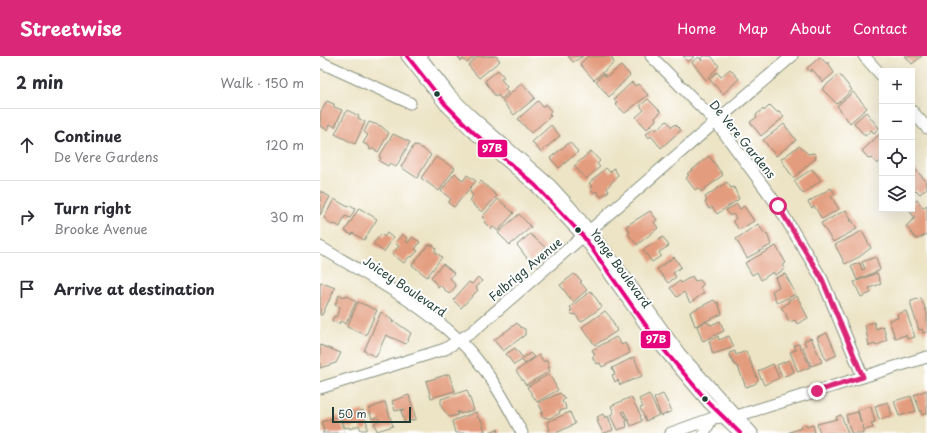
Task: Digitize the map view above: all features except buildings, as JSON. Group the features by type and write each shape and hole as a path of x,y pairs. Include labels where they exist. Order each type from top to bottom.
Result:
{"street":[{"name":"Yonge Boulevard","path":"407,56 445,104 473,132 535,185 586,233"},
{"name":"Yonge Boulevard","path":"420,56 450,95 470,115 551,186 665,335 731,418 740,433"},
{"name":"De Vere Gardens","path":"651,56 716,122 778,206 804,248 832,300 863,377"},
{"name":"Felbrigg Avenue","path":"320,388 445,349 472,332 651,176 792,56"},
{"path":"864,56 879,73"},
{"path":"320,62 410,103"},
{"path":"915,114 927,128"},
{"name":"Joicey Boulevard","path":"320,247 416,306 459,340 489,377 508,406 522,433"},
{"path":"671,433 719,417 731,418 927,357"},
{"name":"Yonge Boulevard","path":"731,418 752,433"},
{"path":"726,433 729,428 731,418"},
{"path":"704,433 711,420"}],"transit line":[{"name":"97B","path":"407,56 445,104 473,132 535,185 583,236 659,344 708,402 740,433"}],"route":[{"path":"778,206 822,279 863,377 817,391"}]}
